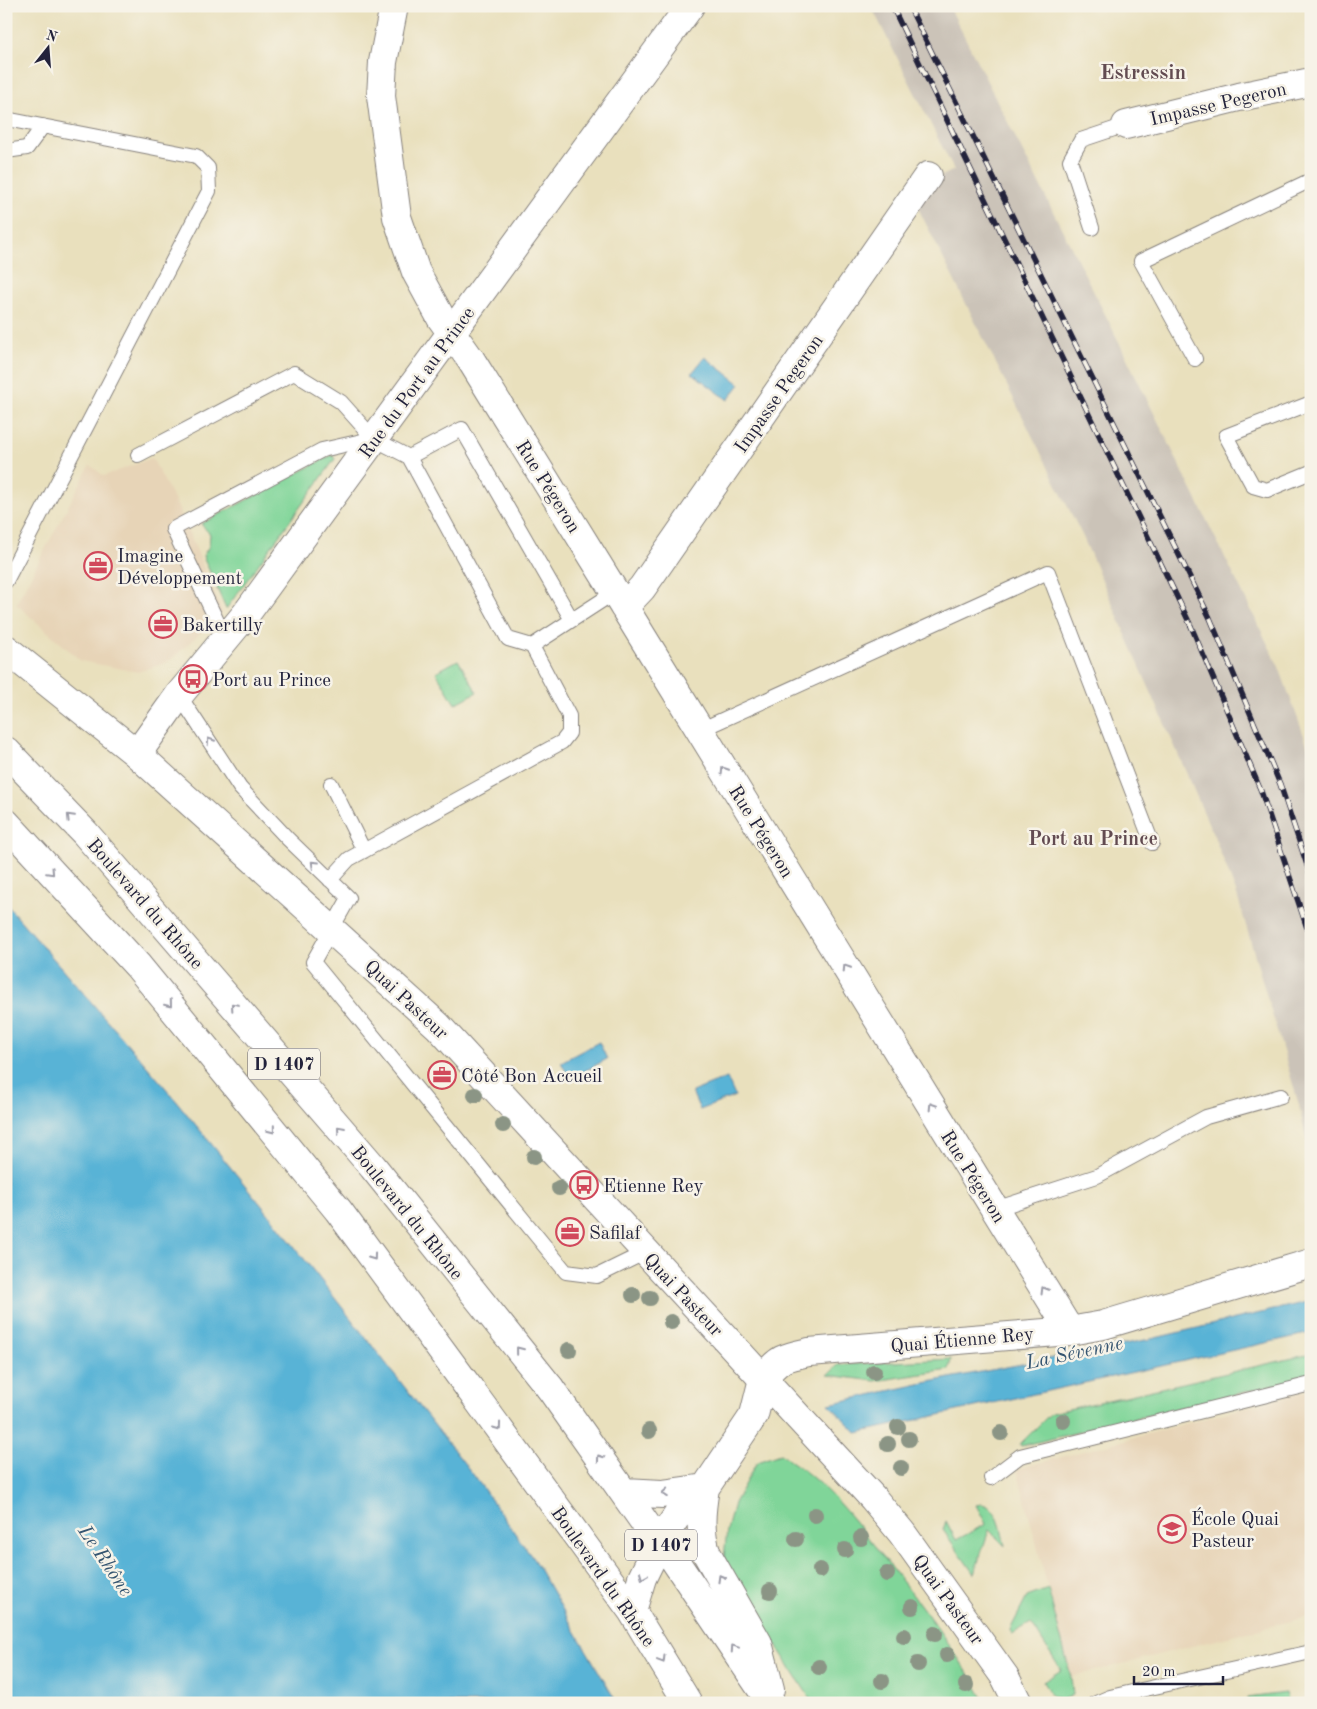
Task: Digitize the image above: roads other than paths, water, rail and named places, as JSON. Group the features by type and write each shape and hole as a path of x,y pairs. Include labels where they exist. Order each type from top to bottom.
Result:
{"main road":[{"name":"Rue Pégeron","path":"394,6 383,62 381,96 397,216 416,272 451,333 470,360 619,599 1070,1331"},
{"name":"Rue du Port au Prince","path":"137,754 179,695 226,640 690,6"},
{"name":"Impasse Pegeron","path":"1126,124 1311,82"},
{"name":"Impasse Pegeron","path":"619,599 642,588 928,176"},
{"name":"Quai Pasteur","path":"6,648 137,754 438,1026 873,1498 902,1533 1006,1677 1018,1703"},
{"name":"Boulevard du Rhône","path":"6,751 85,833 373,1167 550,1388 625,1492 658,1543 673,1558 772,1703"},
{"name":"Boulevard du Rhône","path":"6,823 138,966 313,1180 469,1388 632,1611 688,1703"},
{"name":"Quai Étienne Rey","path":"763,1379 774,1364 783,1358 809,1352 1070,1331 1103,1325 1311,1263"},
{"path":"632,1611 642,1578 658,1543 679,1513 705,1488 754,1415 763,1379"},
{"path":"625,1492 662,1494 705,1488"},
{"path":"705,1488 700,1519 701,1538 707,1554 758,1643 772,1703"}],"lane":[{"path":"6,119 196,156 208,168 208,190 6,581"},
{"path":"1092,228 1070,160 1081,140 1126,124"},
{"path":"6,151 27,148 43,126"},
{"path":"1195,359 1141,261 1311,180"},
{"path":"138,455 294,373 341,402 374,439 410,457 508,638 532,646 569,716 569,733 562,742 349,859 330,880"},
{"path":"1311,403 1226,436 1253,486 1267,490 1311,472"},
{"path":"410,457 462,429 572,620"},
{"path":"226,640 173,529 322,450 374,439"},
{"path":"700,730 1048,572 1152,843"},
{"path":"532,646 572,620 619,599"},
{"path":"179,695 240,788 349,898 313,962 566,1272 597,1276 646,1252"},
{"path":"331,784 364,851"},
{"path":"995,1209 1098,1176 1206,1117 1281,1096"},
{"path":"991,1478 1020,1456 1311,1384"},
{"path":"1096,1703 1110,1697 1311,1652"}],"water":[{"path":"705,357 740,384 728,400 692,373"},
{"name":"Le Rhône","path":"6,904 164,1086 276,1223 475,1477 534,1560 617,1703 6,1703"},
{"path":"599,1042 607,1059 570,1079 561,1062"},
{"path":"727,1078 735,1096 700,1110 692,1092"},
{"path":"1311,1301 1311,1333 857,1433 829,1404 924,1383 1151,1339"}],"railway":[{"path":"892,6 1191,626 1261,791 1311,940"},
{"path":"909,6 1210,618 1280,784 1311,877"}],"place":[{"name":"Imagine Développement","path":"98,566"},
{"name":"Bakertilly","path":"163,624"},
{"name":"Port au Prince","path":"193,679"},
{"name":"Côté Bon Accueil","path":"442,1075"},
{"name":"Etienne Rey","path":"584,1185"},
{"name":"Safilaf","path":"570,1232"},
{"name":"École Quai Pasteur","path":"1172,1529"}],"district":[{"name":"Estressin","path":"1143,72"},
{"name":"Port au Prince","path":"1093,838"}],"water label":[{"name":"La Sévenne","path":"1074,1352"}]}
